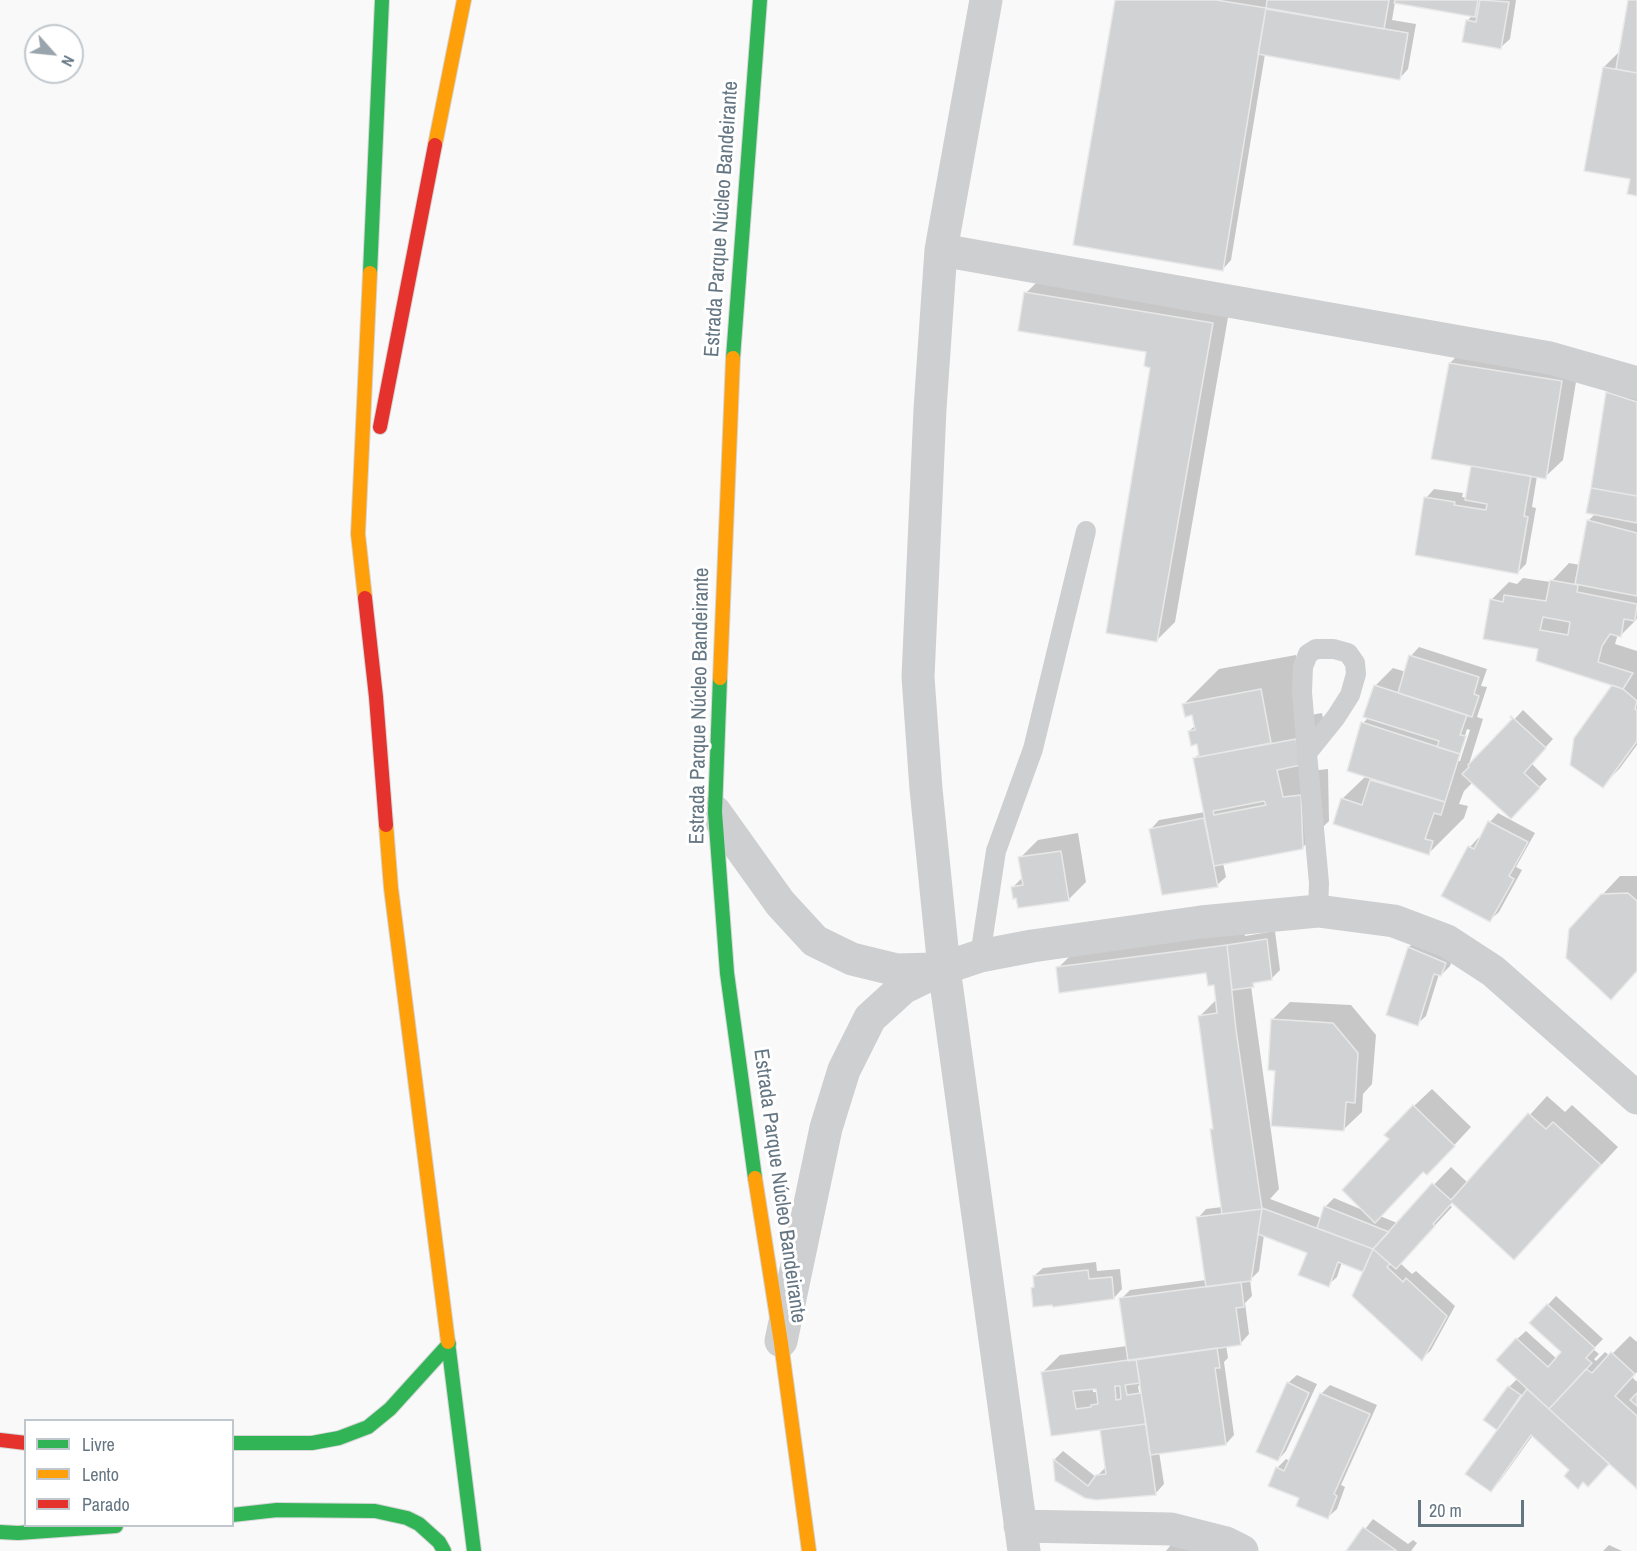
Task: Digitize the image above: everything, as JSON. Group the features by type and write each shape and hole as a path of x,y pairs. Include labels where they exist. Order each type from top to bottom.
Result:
{"main road":[{"path":"382,0 358,534 391,888 474,1551"},
{"path":"358,534 464,0"},
{"name":"Estrada Parque Núcleo Bandeirante","path":"759,0 733,363 715,812 727,973 749,1141 781,1343 809,1551"},
{"path":"234,1443 312,1443 339,1438 368,1427 390,1409 448,1344"},
{"path":"0,1440 24,1443"},
{"path":"234,1515 276,1510 375,1511 407,1518 419,1524 439,1542 444,1551"},
{"path":"0,1532 18,1533 102,1527"}],"street":[{"path":"986,0 941,250 930,409 918,677 926,789 944,969 1022,1539 1171,1529 1226,1543 1242,1551"},
{"path":"941,250 1550,358 1637,383"},
{"path":"715,812 780,903 815,941 852,959 897,970 944,969"},
{"path":"781,1343 826,1128 844,1070 870,1018 903,988 944,969 980,956 1032,946 1190,923 1318,911 1394,921 1446,941 1493,970 1637,1098"}],"lane":[{"path":"980,956 996,851 1033,749 1086,531"},
{"path":"1307,753 1336,717 1350,695 1356,674 1355,663 1348,653 1334,649 1316,649 1308,654 1303,666 1302,692 1307,753 1319,883 1318,911"}],"building":[{"path":"1115,0 1216,0 1266,8 1223,271 1073,245"},
{"path":"1267,0 1389,0 1384,29 1266,9"},
{"path":"1395,0 1478,0 1475,17 1394,3"},
{"path":"1480,0 1509,2 1501,49 1462,42 1466,20 1476,22"},
{"path":"1628,0 1637,0 1637,73 1616,69"},
{"path":"1266,8 1408,33 1400,80 1258,54"},
{"path":"1603,67 1637,73 1637,196 1627,194 1630,179 1584,171"},
{"path":"1024,292 1213,323 1157,642 1106,633 1150,368 1144,366 1146,352 1018,331"},
{"path":"1449,363 1562,381 1546,479 1431,459"},
{"path":"1606,392 1637,402 1637,496 1591,488"},
{"path":"1471,466 1531,476 1524,516 1528,517 1518,574 1415,555 1424,497 1486,510 1487,504 1465,500"},
{"path":"1591,488 1637,496 1637,523 1586,513"},
{"path":"1587,520 1637,533 1637,596 1575,584"},
{"path":"1550,580 1578,585 1577,592 1637,604 1635,621 1624,619 1621,637 1610,634 1602,646 1598,662 1633,673 1623,689 1536,661 1538,649 1483,639 1490,599 1503,602 1504,595 1546,601","holes":["1543,617 1570,622 1568,635 1540,630"]},
{"path":"1409,655 1479,677 1474,694 1479,696 1472,717 1398,693"},
{"path":"1374,685 1467,715 1460,735 1466,736 1460,754 1437,747 1439,741 1363,717"},
{"path":"1612,685 1623,689 1637,701 1635,709 1637,710 1637,741 1603,788 1570,765 1574,738"},
{"path":"1261,689 1271,743 1199,757 1197,744 1191,746 1188,731 1195,730 1192,715 1185,717 1182,704"},
{"path":"1511,716 1546,748 1524,773 1540,788 1511,819 1462,774 1512,719"},
{"path":"1361,722 1460,754 1445,802 1347,771"},
{"path":"1296,739 1301,765 1277,770 1283,797 1301,795 1303,849 1214,866 1193,758","holes":["1264,801 1266,805 1214,815 1213,811"]},
{"path":"1370,780 1445,802 1441,815 1434,813 1425,839 1433,841 1429,855 1333,824 1341,798 1362,805"},
{"path":"1204,818 1218,887 1162,895 1149,829"},
{"path":"1488,821 1528,842 1509,876 1514,879 1490,922 1441,896 1468,846 1474,849"},
{"path":"1061,851 1069,901 1018,908 1016,898 1013,899 1011,887 1023,885 1018,857"},
{"path":"1628,893 1637,901 1637,971 1611,1000 1566,958 1569,929 1601,894"},
{"path":"1267,939 1272,980 1253,983 1254,987 1232,990 1227,945"},
{"path":"1227,945 1236,1030 1262,1209 1222,1214 1198,1016 1217,1013 1214,985 1208,986 1206,973 1059,993 1056,967"},
{"path":"1408,947 1446,963 1441,976 1434,974 1418,1026 1386,1015"},
{"path":"1271,1019 1333,1023 1358,1053 1355,1103 1346,1102 1344,1131 1271,1126 1275,1071 1268,1070"},
{"path":"1413,1105 1455,1146 1427,1175 1423,1172 1375,1223 1342,1190 1389,1139 1384,1135"},
{"path":"1528,1113 1546,1129 1553,1122 1601,1165 1514,1260 1452,1203 1433,1224 1435,1226 1396,1269 1373,1249 1432,1183 1451,1200"},
{"path":"1324,1206 1389,1232 1373,1249 1317,1228"},
{"path":"1262,1208 1373,1249 1363,1272 1338,1262 1329,1287 1298,1275 1307,1253 1258,1234"},
{"path":"1262,1209 1251,1281 1206,1287 1196,1217"},
{"path":"1373,1249 1390,1264 1387,1267 1403,1282 1406,1278 1447,1316 1422,1361 1352,1296"},
{"path":"1088,1270 1089,1279 1112,1277 1114,1299 1053,1307 1052,1305 1033,1307 1031,1288 1034,1287 1033,1276"},
{"path":"1241,1282 1244,1307 1236,1308 1241,1345 1128,1361 1119,1298"},
{"path":"1547,1304 1595,1348 1586,1358 1592,1363 1549,1409 1496,1360 1516,1338 1548,1367 1561,1352 1529,1323"},
{"path":"1217,1348 1220,1368 1215,1368 1226,1445 1150,1455 1136,1359"},
{"path":"1611,1352 1635,1374 1615,1396 1637,1416 1637,1489 1549,1409 1586,1369 1592,1373"},
{"path":"1136,1359 1140,1383 1125,1385 1127,1395 1141,1393 1146,1424 1051,1436 1041,1372","holes":["1115,1386 1120,1386 1121,1399 1116,1400","1096,1389 1098,1404 1076,1409 1073,1391"]},
{"path":"1287,1382 1309,1393 1278,1461 1256,1452"},
{"path":"1508,1386 1521,1395 1497,1430 1483,1420"},
{"path":"1527,1389 1609,1464 1588,1487 1583,1482 1578,1489 1564,1476 1569,1470 1531,1435 1491,1492 1465,1474"},
{"path":"1320,1393 1370,1414 1334,1494 1337,1496 1328,1519 1296,1506 1299,1498 1268,1486 1276,1467 1284,1471"},
{"path":"1637,1393 1637,1406 1630,1400"},
{"path":"1146,1424 1156,1495 1096,1500 1085,1498 1055,1481 1053,1459 1088,1486 1096,1475 1106,1474 1100,1430"},
{"path":"1363,1527 1397,1551 1346,1551"}],"traffic: fast":[{"path":"370,273 382,0"},
{"path":"733,358 760,0"},
{"path":"720,678 715,812 727,973 755,1178"},
{"path":"448,1342 474,1551"},
{"path":"234,1443 312,1443 339,1438 368,1427 390,1409 449,1344"},
{"path":"234,1515 277,1510 375,1511 407,1518 419,1524 439,1542 444,1551"},
{"path":"0,1532 18,1533 102,1527"}],"traffic: slow":[{"path":"435,145 464,0"},
{"path":"365,598 358,534 370,273"},
{"path":"720,678 733,358"},
{"path":"386,825 391,888 448,1342"},
{"path":"755,1178 781,1343 809,1551"}],"traffic: jam":[{"path":"380,427 435,145"},
{"path":"365,598 376,697 386,825"},
{"path":"0,1440 24,1443"}]}
